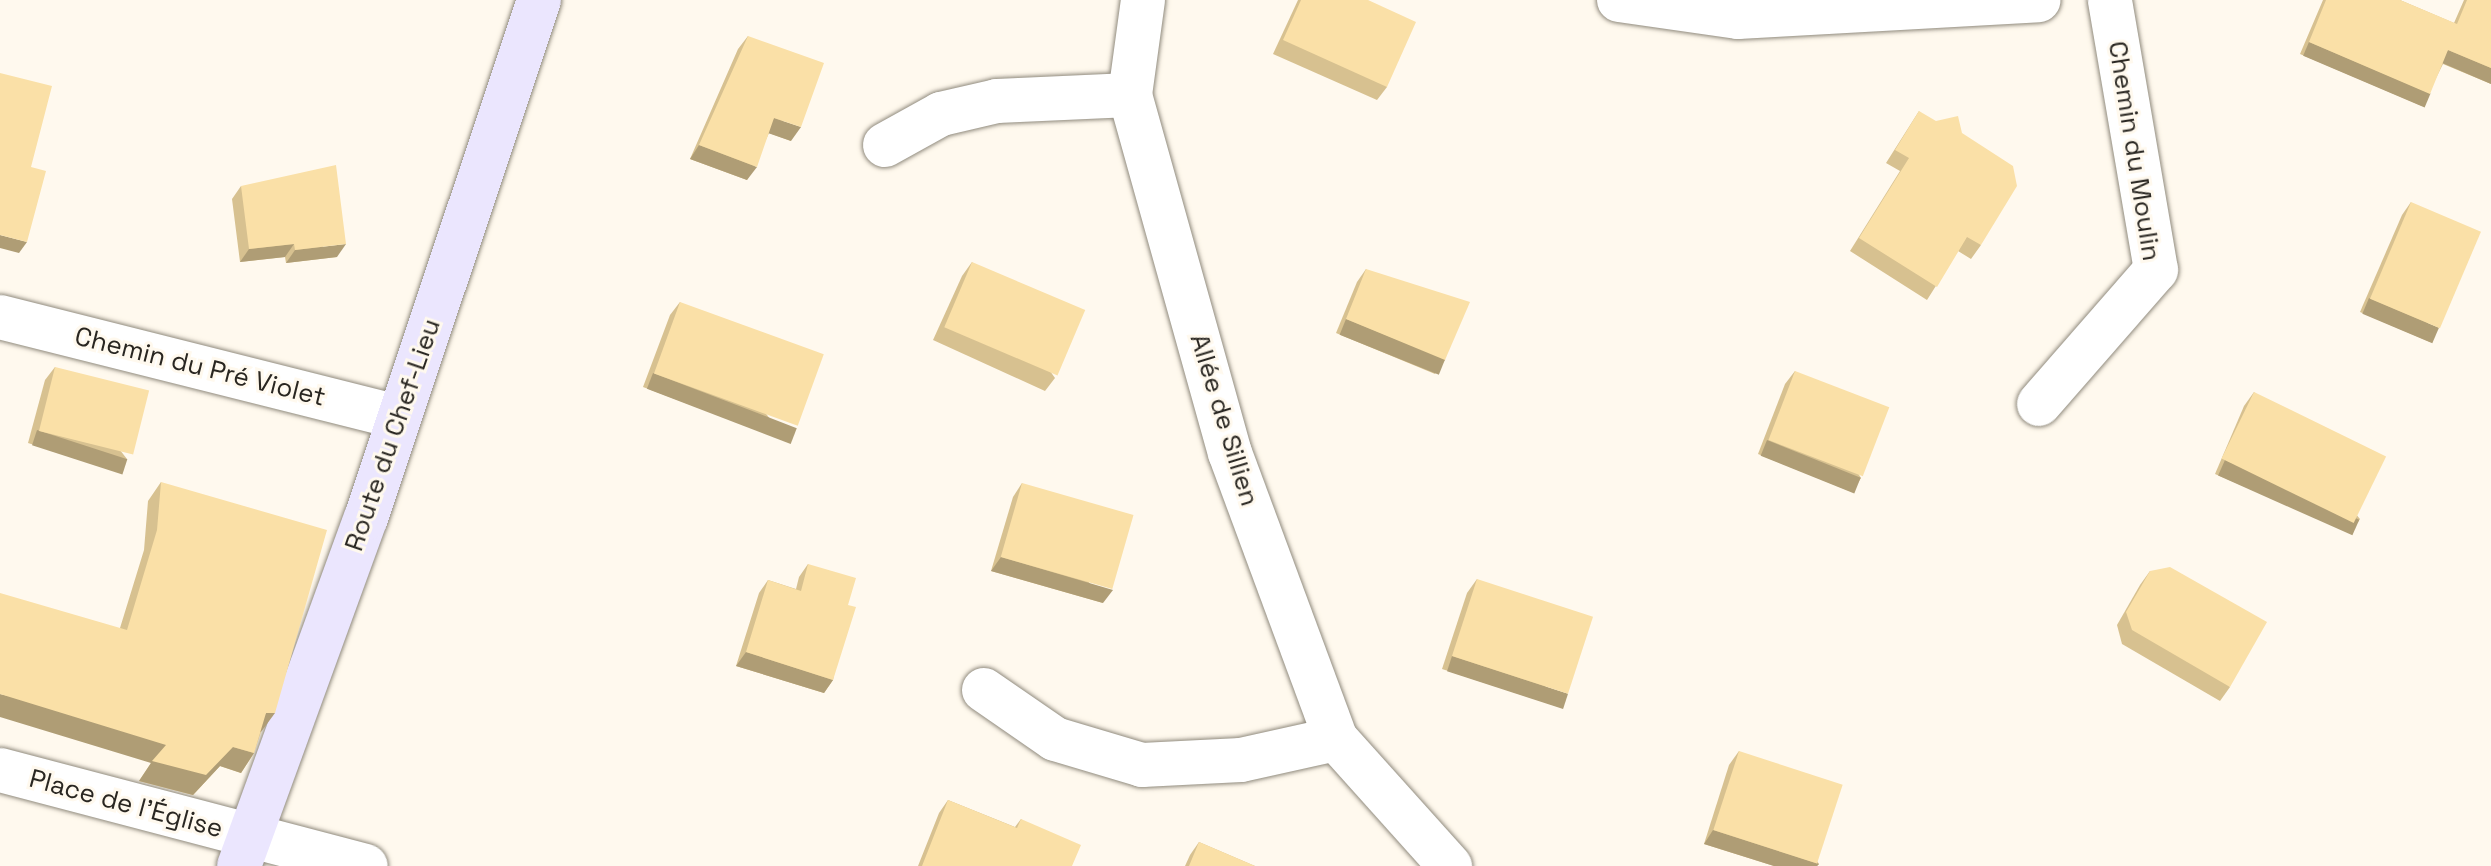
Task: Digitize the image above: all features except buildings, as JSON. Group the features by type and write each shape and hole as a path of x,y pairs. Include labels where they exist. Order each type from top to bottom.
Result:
{"main road":[{"name":"Route du Chef-Lieu","path":"245,851 399,417 539,0"}],"street":[{"name":"Allée de Sillien","path":"1143,0 1130,95 1230,453 1336,739 1450,866"},
{"path":"1619,0 1738,17 2039,0"},
{"name":"Chemin du Moulin","path":"2039,404 2156,270 2110,0"},
{"path":"885,145 941,114 997,101 1130,95"},
{"name":"Chemin du Pré Violet","path":"0,317 399,417"},
{"path":"984,690 1055,739 1142,765 1241,760 1336,739"},
{"name":"Place de l'Église","path":"0,770 245,851 366,866"}]}
